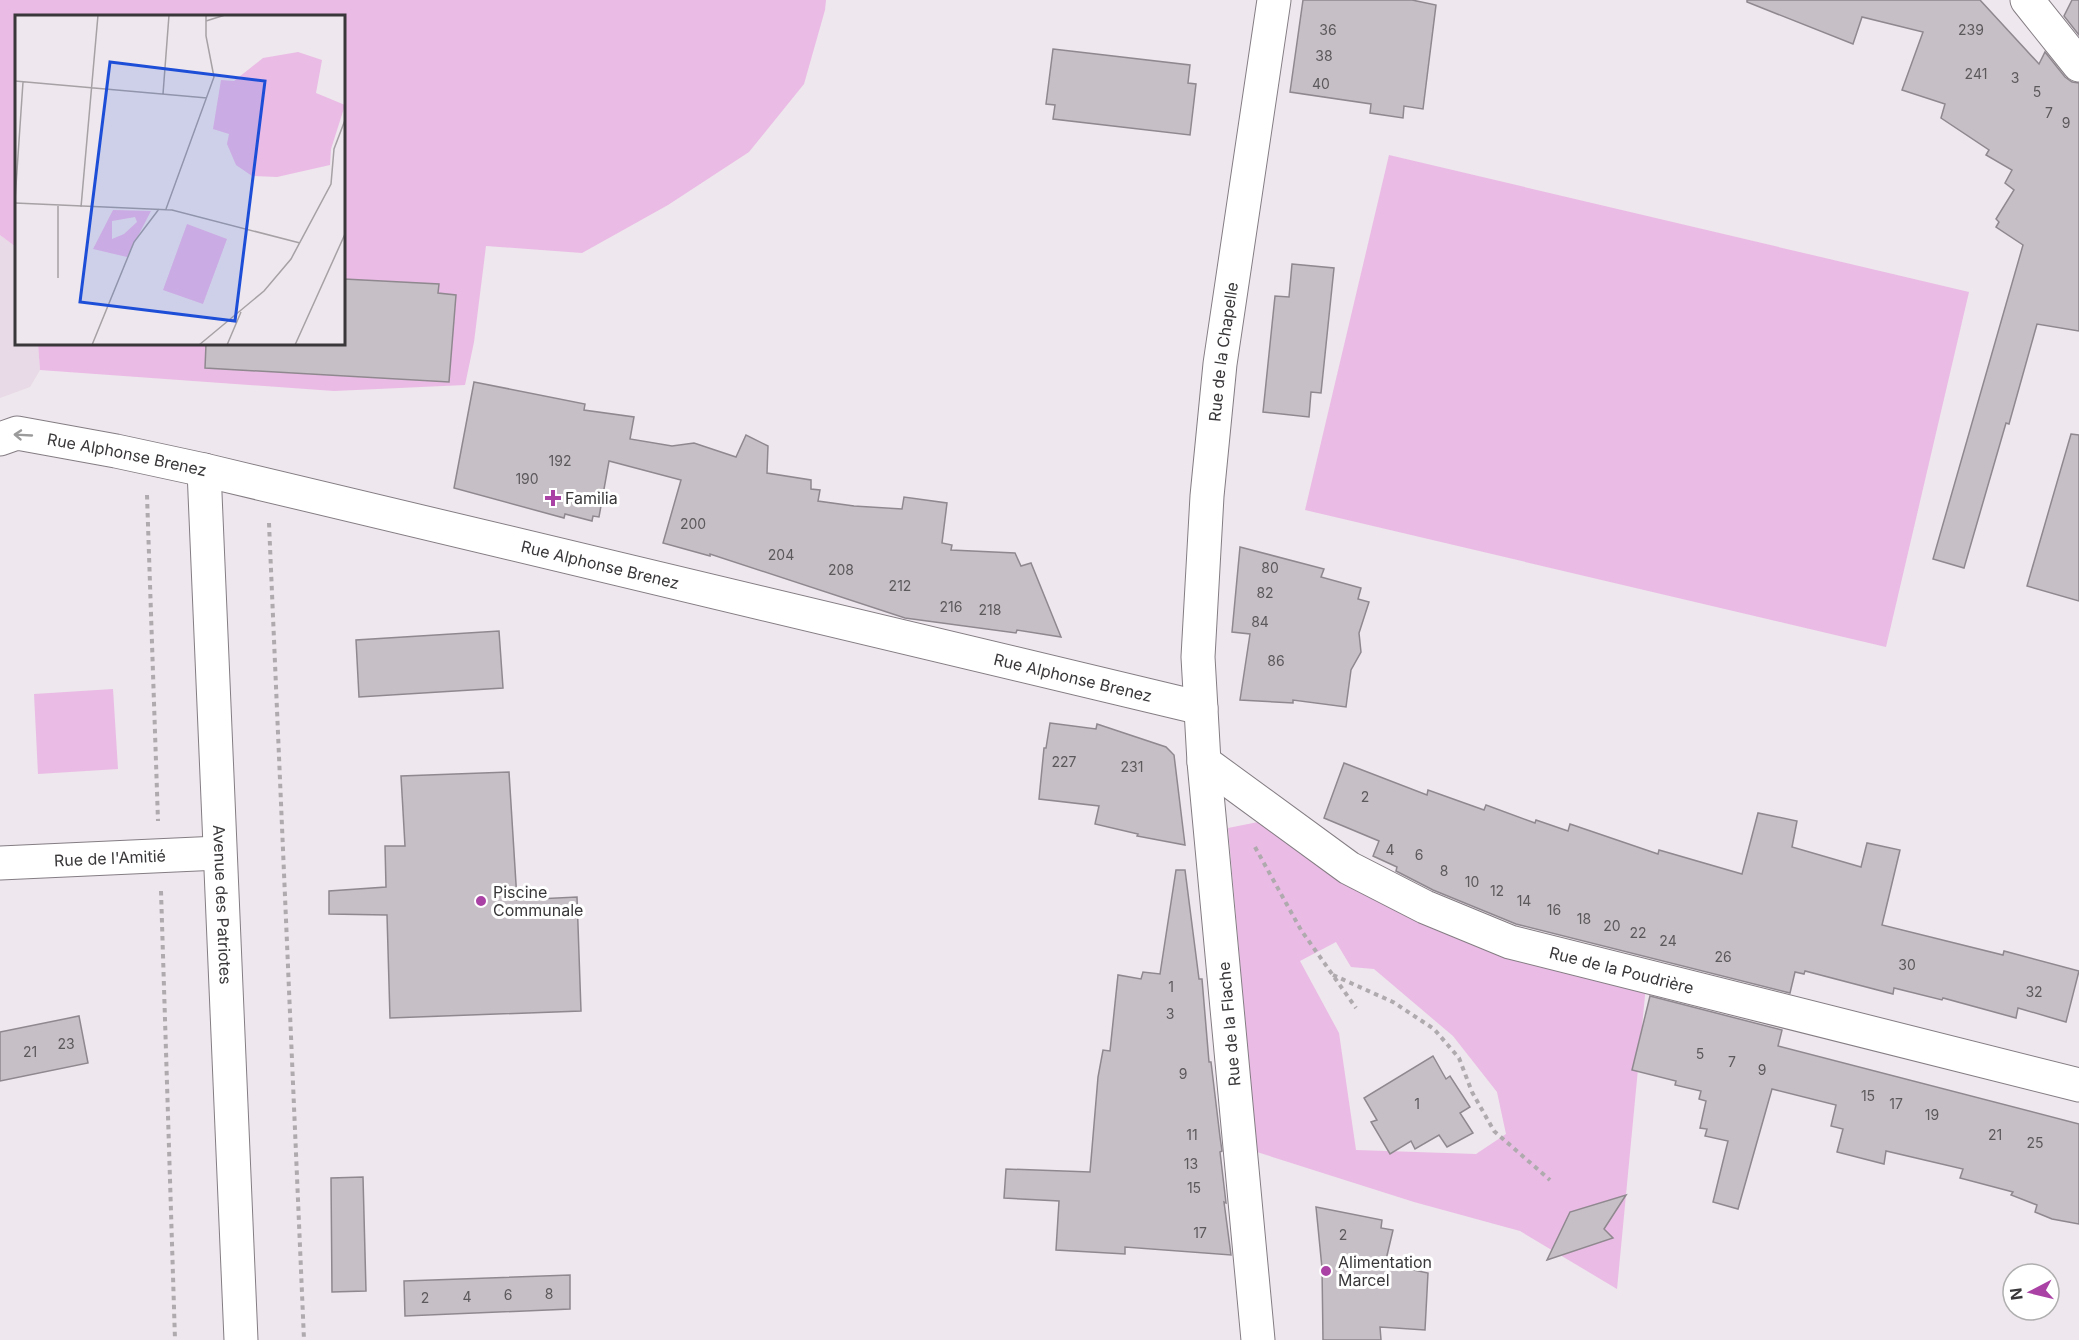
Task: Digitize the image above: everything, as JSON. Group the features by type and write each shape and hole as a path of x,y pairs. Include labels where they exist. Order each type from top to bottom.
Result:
{"street":[{"name":"Rue de la Chapelle","path":"1201,708 1198,657 1207,495 1220,364 1274,0"},
{"path":"2027,0 2079,66"},
{"name":"Rue Alphonse Brenez","path":"0,439 17,433 204,470 1201,708"},
{"name":"Avenue des Patriotes","path":"204,470 241,1340"},
{"name":"Rue de la Flache","path":"1201,708 1204,762 1258,1340"},
{"name":"Rue de la Poudrière","path":"1204,762 1349,868 1425,907 1510,942 2079,1085"},
{"name":"Rue de l'Amitié","path":"0,863 219,853"}],"path":[{"path":"146,458 176,1340"},
{"path":"267,485 304,1340"},
{"path":"1251,840 1300,930 1356,1008"},
{"path":"1333,975 1393,1002 1434,1029 1459,1058 1472,1092 1494,1131 1550,1180"}],"shaded area":[{"path":"0,0 826,0 804,84 749,152 668,205 582,253 486,246 474,342 465,385 334,391 40,370 38,345 345,345 345,15 15,15 15,246 0,235"},
{"path":"1389,155 1969,292 1886,647 1305,510"},
{"path":"0,235 15,246 15,345 38,345 40,370 30,387 0,398"},
{"path":"113,689 118,769 38,774 34,694"},
{"path":"1263,821 1646,985 1617,1289 1520,1231 1414,1202 1257,1152 1228,828","holes":["1336,942 1351,967 1374,969 1453,1036 1497,1092 1506,1134 1476,1154 1356,1150 1339,1033 1300,961"]}],"building":[{"path":"1303,0 1412,0 1436,5 1423,109 1404,106 1403,118 1370,113 1371,104 1290,92"},
{"path":"1747,0 1980,0 2039,64 2045,52 2065,77 2072,82 2079,83 2079,331 2037,324 2009,424 2006,423 1964,568 1933,559 2023,245 1996,227 1999,222 1996,219 2014,190 2005,183 2012,170 1986,155 1989,150 1941,118 1945,104 1902,90 1923,32 1862,17 1853,44 1747,2"},
{"path":"2072,0 2079,0 2079,35 2064,16"},
{"path":"1053,49 1190,65 1188,83 1196,84 1190,135 1053,119 1055,105 1046,104"},
{"path":"1292,264 1334,268 1321,393 1311,392 1309,417 1263,412 1275,296 1289,297"},
{"path":"345,279 439,284 438,293 456,295 449,382 205,368 206,345 345,345"},
{"path":"474,382 585,404 584,410 634,417 630,439 672,446 694,443 736,457 746,435 768,446 767,473 811,480 811,489 820,490 818,501 902,509 904,497 947,503 942,543 952,545 951,550 1015,553 1021,566 1031,563 1061,637 905,618 710,554 710,556 663,543 681,480 609,461 599,517 593,516 592,521 565,514 564,518 454,488"},
{"path":"2071,434 2079,435 2079,601 2027,586"},
{"path":"1240,547 1324,569 1321,577 1361,588 1358,599 1369,602 1359,633 1361,652 1351,670 1346,707 1293,700 1293,703 1240,700 1250,634 1232,632"},
{"path":"499,631 503,688 359,697 356,640"},
{"path":"1050,723 1096,729 1097,724 1166,747 1174,755 1185,845 1137,836 1138,834 1095,824 1099,806 1039,799 1044,748 1046,748"},
{"path":"1344,763 1427,795 1428,790 1484,810 1486,805 1535,823 1536,820 1568,831 1570,824 1658,854 1659,850 1742,874 1758,813 1797,821 1792,847 1861,867 1867,843 1900,850 1882,925 2003,955 2004,951 2079,971 2066,1022 2018,1008 2016,1018 1943,998 1942,1000 1894,988 1893,994 1805,971 1804,974 1795,972 1790,993 1516,924 1433,890 1396,871 1397,867 1373,856 1379,841 1324,818"},
{"name":"Piscine Communale","path":"509,772 517,900 577,897 581,1011 390,1018 387,915 329,914 329,891 386,887 385,846 405,846 401,776"},
{"path":"1176,870 1185,870 1199,979 1202,979 1209,1062 1211,1062 1222,1151 1220,1152 1226,1203 1224,1202 1231,1255 1125,1247 1125,1254 1056,1250 1059,1201 1004,1198 1006,1169 1090,1172 1098,1077 1103,1050 1110,1051 1118,975 1141,979 1143,972 1160,974"},
{"path":"1650,996 1782,1030 1778,1046 2079,1124 2079,1224 2052,1219 2035,1212 2037,1205 2011,1195 2013,1192 1960,1178 1963,1169 1886,1151 1884,1164 1837,1152 1843,1129 1831,1126 1836,1105 1772,1089 1738,1209 1713,1202 1728,1141 1705,1136 1707,1129 1700,1128 1706,1101 1699,1099 1701,1091 1675,1085 1676,1081 1632,1070"},
{"path":"79,1016 88,1063 0,1081 0,1032"},
{"path":"1433,1056 1446,1079 1450,1076 1470,1107 1460,1113 1473,1133 1447,1147 1439,1135 1415,1149 1411,1141 1390,1154 1371,1122 1377,1120 1364,1098"},
{"path":"363,1177 366,1291 332,1292 331,1178"},
{"path":"1626,1195 1604,1229 1613,1238 1547,1260 1570,1212"},
{"path":"1316,1207 1382,1220 1381,1228 1393,1230 1385,1264 1428,1273 1425,1330 1380,1327 1381,1340 1323,1340 1322,1268"},
{"path":"570,1275 570,1309 405,1316 404,1281"}],"place":[{"name":"Familia","path":"553,498"},
{"name":"Piscine Communale","path":"481,901"},
{"name":"Alimentation Marcel","path":"1326,1271"}]}
